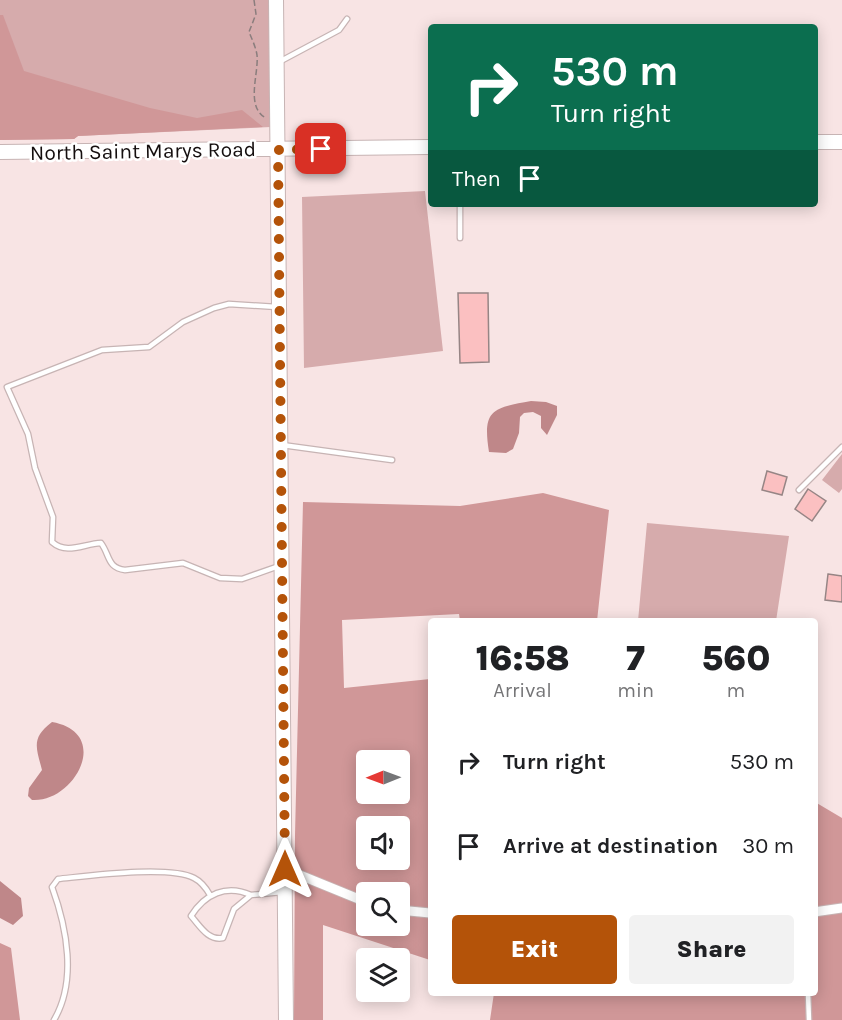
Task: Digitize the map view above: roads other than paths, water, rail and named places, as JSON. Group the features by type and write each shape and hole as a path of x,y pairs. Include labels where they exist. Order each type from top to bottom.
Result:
{"street":[{"path":"276,0 286,1020"},
{"path":"818,142 842,142"},
{"name":"North Saint Marys Road","path":"0,152 428,147"},
{"path":"285,869 356,898"},
{"path":"818,911 842,908"},
{"path":"410,911 428,913"}],"lane":[{"path":"277,63 332,34 347,19"},
{"path":"460,207 460,238"},
{"path":"280,307 229,304 214,308 183,322 149,347 102,350 7,387 11,401 28,434 34,468 53,518 52,542 57,546 66,550 101,543 106,557 117,569 183,563 220,578 242,579 283,565"},
{"path":"282,445 392,460"},
{"path":"799,490 842,447"},
{"path":"54,1020 60,1009 68,973 63,917 52,887 58,879 111,874 178,874 195,878 210,895"},
{"path":"251,895 234,909 223,938 216,940 209,936 191,916 210,895 229,890 251,895 285,892"},
{"path":"808,996 809,1020"}]}
